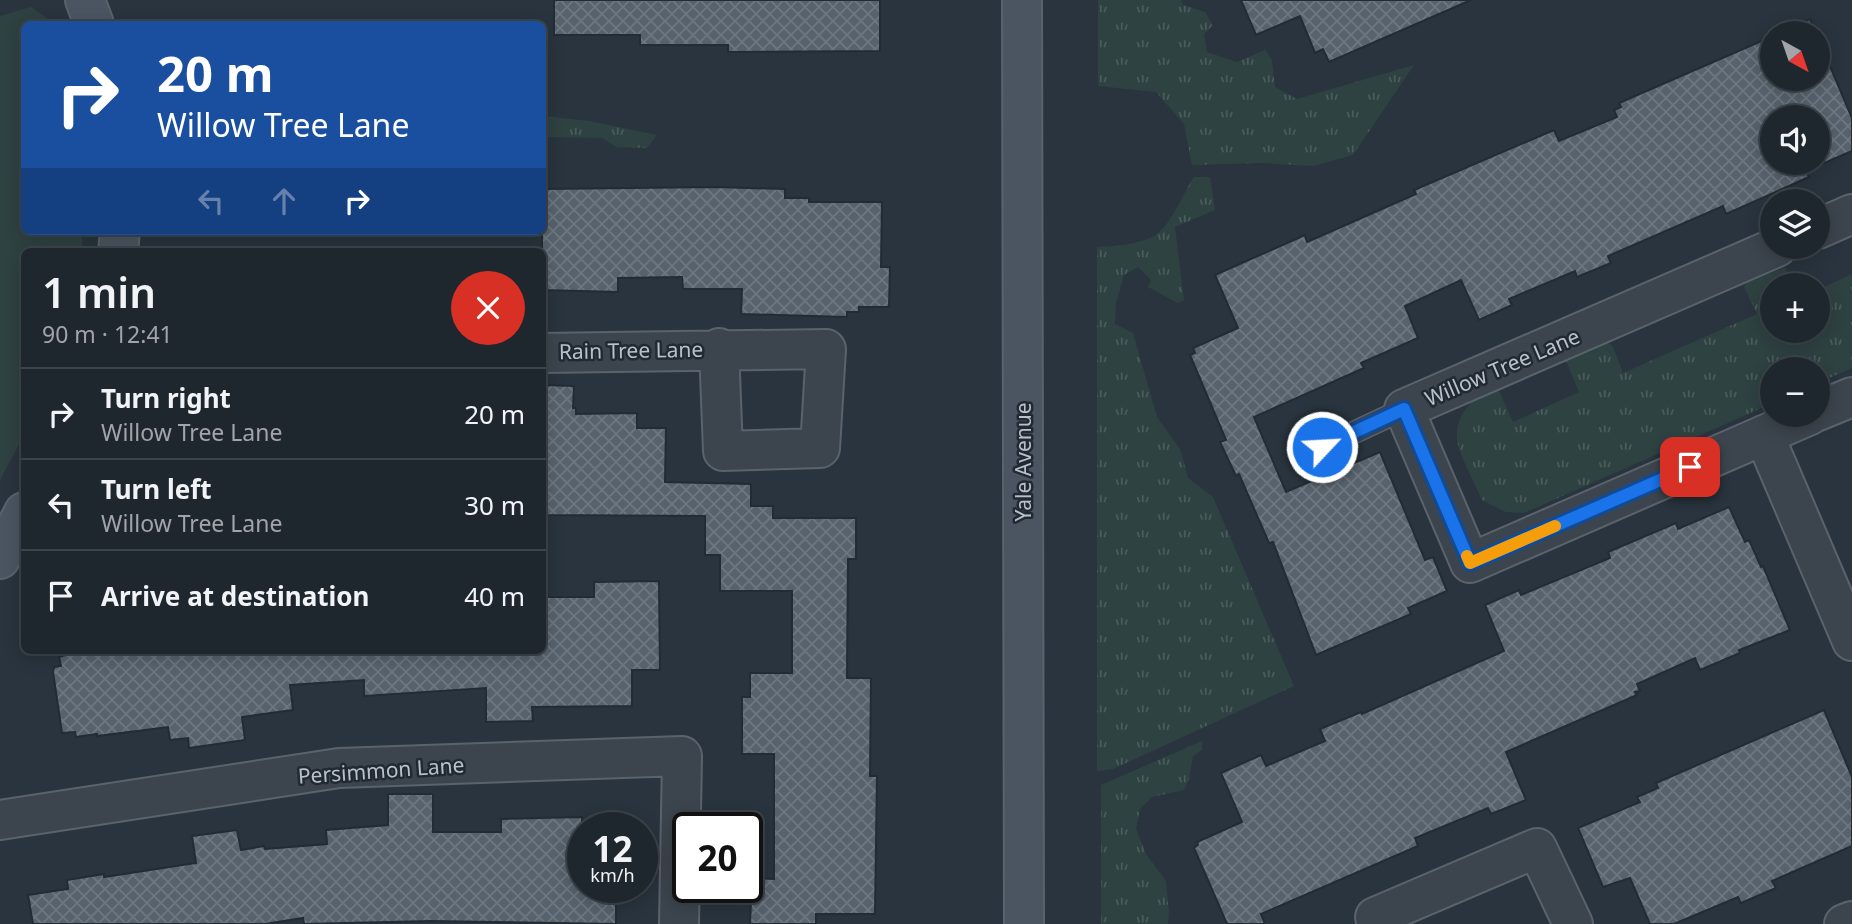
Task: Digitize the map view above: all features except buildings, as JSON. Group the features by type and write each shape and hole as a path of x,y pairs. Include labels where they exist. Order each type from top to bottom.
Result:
{"street":[{"path":"85,0 93,21"},
{"name":"Yale Avenue","path":"1022,0 1024,924"},
{"path":"1830,224 1852,214"},
{"name":"Willow Tree Lane","path":"1760,254 1404,409 1470,563 1783,427"},
{"name":"Rain Tree Lane","path":"546,353 719,348"},
{"path":"1830,406 1852,397"},
{"path":"1764,435 1852,640"},
{"path":"0,559 21,518"},
{"name":"Persimmon Lane","path":"0,820 339,768 682,756 679,924"},
{"path":"1378,924 1375,917 1537,848 1573,924"},
{"path":"1844,924 1852,920"}],"lane":[{"path":"1322,447 1404,409"}],"green space":[{"path":"1098,0 1181,0 1183,5 1205,12 1213,25 1204,34 1207,52 1237,62 1265,50 1272,60 1275,87 1297,99 1414,65 1353,155 1313,166 1262,163 1192,165 1184,124 1156,92 1098,86"},
{"path":"31,7 51,21 21,21 21,235 82,235 82,248 21,248 21,441 0,480 0,16"},
{"path":"546,116 589,121 657,135 647,148 617,147 602,138 546,137"},
{"path":"1194,177 1210,177 1215,210 1175,227 1184,300 1178,303 1148,287 1151,280 1138,267 1124,275 1116,303 1115,324 1133,333 1157,417 1180,449 1188,478 1213,497 1294,686 1113,769 1097,771 1097,247 1132,243 1159,233"},
{"path":"1785,268 1788,273 1770,273"},
{"path":"1852,274 1852,368 1830,378 1830,357 1760,357 1760,409 1524,513 1506,512 1482,500 1457,439 1459,421 1475,400 1490,392 1499,391 1513,422 1579,392 1566,361 1570,356 1607,341 1613,347 1623,373 1757,314 1744,287 1747,281 1760,277 1760,343 1830,343 1830,284"},
{"path":"1202,741 1202,750 1193,756 1184,790 1152,797 1140,809 1136,829 1146,854 1166,881 1168,924 1101,924 1101,785"}],"slow traffic":[{"path":"1467,556 1470,563 1555,526"}],"route":[{"path":"1322,447 1404,409 1470,563 1690,467"}]}
